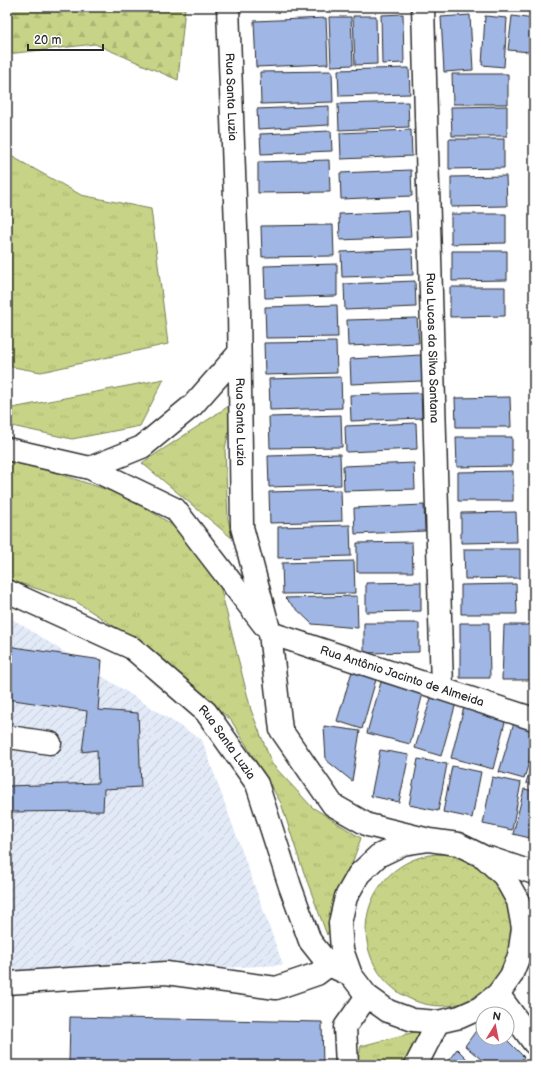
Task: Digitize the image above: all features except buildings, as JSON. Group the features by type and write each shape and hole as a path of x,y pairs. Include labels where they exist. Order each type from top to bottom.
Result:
{"main road":[{"name":"Rua Santa Luzia","path":"228,7 239,310 238,354 242,527 270,633 281,730 333,805 368,825 429,840"},
{"name":"Rua Lucas da Silva Santana","path":"423,7 442,688"},
{"name":"Rua Santa Luzia","path":"90,468 142,447 193,405 238,354"},
{"path":"7,449 90,468 175,509 270,633"},
{"name":"Rua Santa Luzia","path":"7,591 132,648 206,712 257,784 290,886 310,941 329,966"},
{"name":"Rua Antônio Jacinto de Almeida","path":"270,633 534,718"},
{"path":"7,738 10,737 50,743"},
{"path":"484,857 504,876 518,901 527,955 498,994 480,1008 460,1017 438,1022 413,1020 388,1011 367,996 351,975 342,950 340,923 346,898 359,874 378,856 402,844 429,840 458,844 484,857 534,873"},
{"path":"7,983 166,973 276,988 317,974 329,966 351,975"},
{"path":"498,994 534,1043"},
{"path":"347,1065 345,1027 367,996"},
{"path":"416,1065 438,1022"}],"shaded area":[{"path":"7,618 14,620 202,740 283,965 7,978"}],"green space":[{"path":"7,7 185,7 178,80 95,44 7,54"},
{"path":"7,152 11,156 81,195 151,209 168,344 41,372 7,366"},
{"path":"164,379 140,426 72,439 7,425 7,409"},
{"path":"235,402 225,449 228,519 233,539 142,463"},
{"path":"7,460 38,467 126,496 181,530 218,578 251,710 272,764 312,807 361,838 327,935 300,862 281,803 231,720 143,645 75,601 7,579"},
{"path":"442,854 471,860 478,863 496,876 509,894 512,901 518,930 512,959 509,966 496,984 478,997 471,1000 442,1006 413,1000 406,997 388,984 375,966 372,959 366,930 372,901 375,894 388,876 406,863 413,860"},
{"path":"426,1029 408,1065 357,1065 361,1046"}]}
